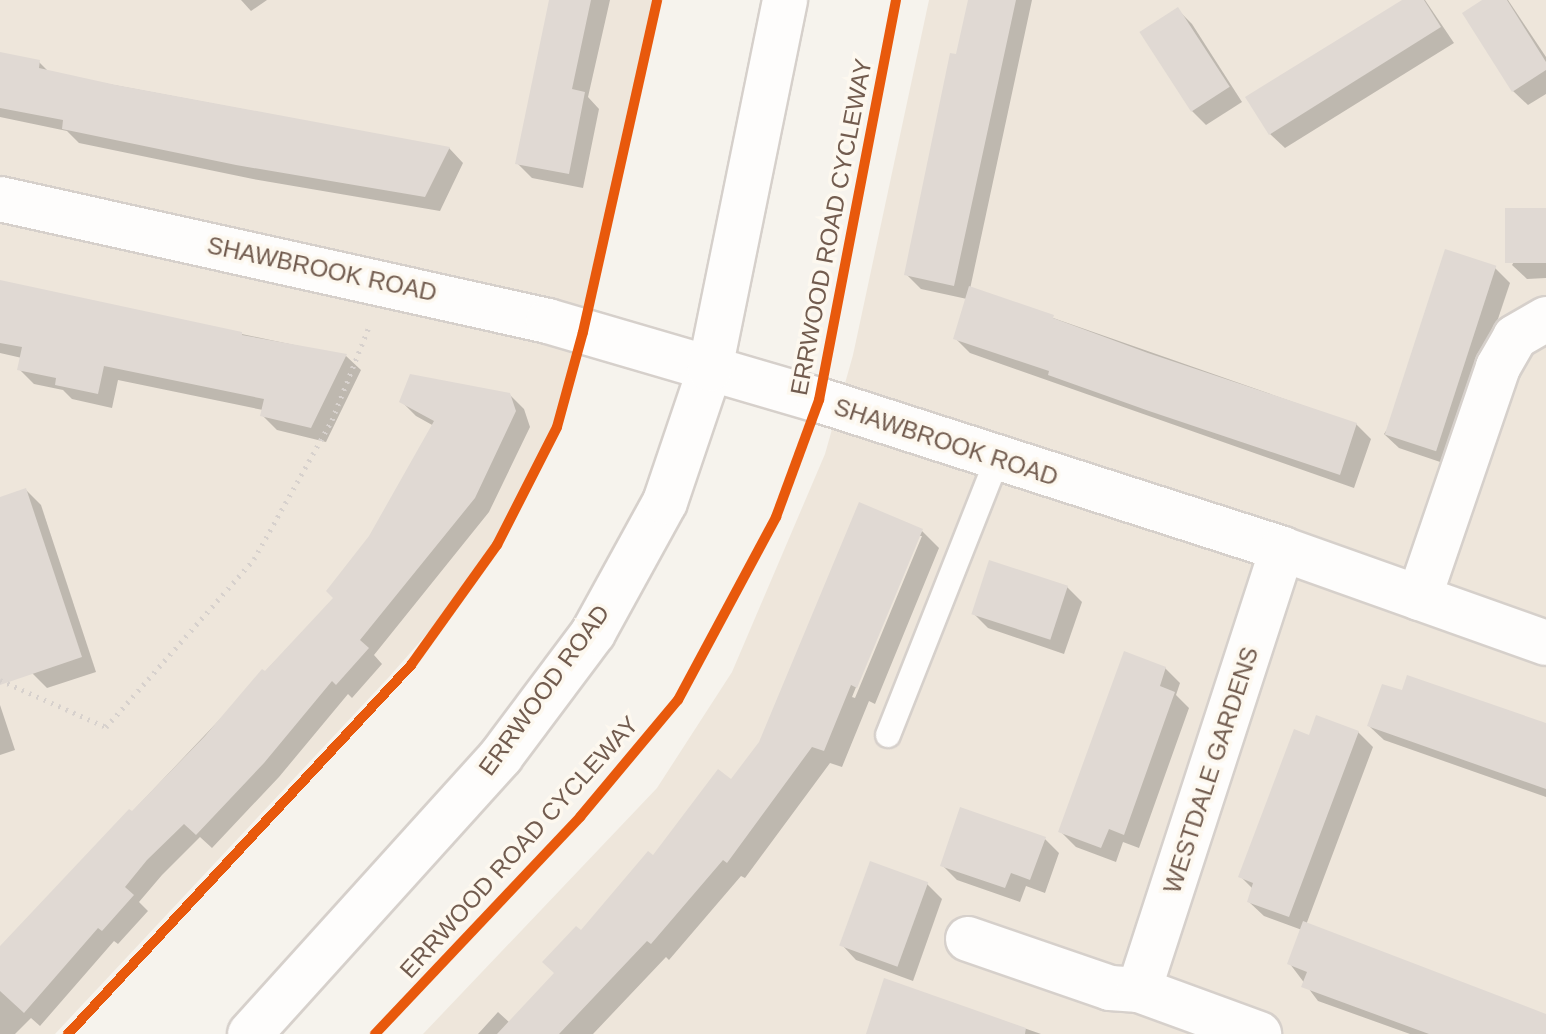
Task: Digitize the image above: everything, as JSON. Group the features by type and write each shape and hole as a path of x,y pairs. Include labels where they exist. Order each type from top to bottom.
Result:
{"street":[{"name":"ERRWOOD ROAD","path":"250,1034 501,756 593,633 665,502 710,369 785,0"},
{"name":"SHAWBROOK ROAD","path":"0,199 386,282 548,321 1282,549 1546,643"},
{"path":"1419,598 1498,367 1515,337 1546,319"},
{"name":"WESTDALE GARDENS","path":"1139,990 1282,549"},
{"path":"968,939 1110,988 1139,990 1259,1034"}],"lane":[{"path":"888,735 997,459"}],"path":[{"path":"0,680 106,727 254,559 332,420 386,282"}],"shaded area":[{"path":"0,0 657,0 601,269 576,371 551,440 509,520 453,604 389,677 55,1034 0,1034"},
{"path":"929,0 1546,0 1546,1034 423,1034 657,788 732,672 825,454 853,355"}],"building":[{"path":"549,0 591,0 572,89 585,92 569,174 515,164"},
{"path":"968,0 1016,0 954,286 904,275 950,53 956,54"},
{"path":"1402,0 1424,0 1441,27 1269,135 1245,97"},
{"path":"1482,0 1507,0 1546,62 1546,70 1512,92 1462,13"},
{"path":"1178,7 1230,87 1191,112 1139,32"},
{"path":"0,52 40,60 39,68 116,85 450,147 425,197 236,165 62,129 63,120 0,108"},
{"path":"1505,208 1546,208 1546,263 1505,263"},
{"path":"1445,249 1496,266 1436,451 1385,434"},
{"path":"0,280 242,332 242,335 347,354 311,428 260,416 264,399 104,366 98,394 55,385 56,378 17,370 22,347 0,343"},
{"path":"969,286 1054,315 1053,318 1148,353 1357,423 1340,475 1149,411 1048,375 1049,371 953,339"},
{"path":"410,374 510,393 516,411 475,498 360,640 369,648 336,685 332,681 264,763 196,835 184,824 147,860 125,887 134,895 102,931 98,928 24,1013 0,991 0,946 129,809 132,811 205,736 262,669 265,671 333,598 326,591 369,536 434,421 399,402"},
{"path":"26,488 82,657 0,685 0,497"},
{"path":"859,502 923,529 857,688 851,685 824,751 812,747 727,863 723,860 651,944 647,941 559,1034 497,1034 554,973 542,962 576,926 581,930 648,851 653,855 718,769 731,779 759,742"},
{"path":"989,560 1068,586 1050,640 971,614"},
{"path":"1124,651 1166,667 1160,686 1175,692 1124,835 1109,829 1101,848 1058,832"},
{"path":"1407,675 1546,723 1546,789 1367,726 1382,684 1402,690"},
{"path":"1316,715 1359,731 1289,917 1247,902 1253,883 1238,877 1294,729 1309,735"},
{"path":"960,807 1046,837 1030,880 1011,873 1005,888 940,866"},
{"path":"870,861 928,882 897,967 839,946"},
{"path":"1303,921 1546,1014 1546,1034 1429,1034 1301,987 1307,972 1287,964"},
{"path":"884,978 1026,1028 1025,1034 866,1034"}],"cycle path":[{"path":"68,1034 411,665 497,545 557,427 583,332 657,0"},
{"name":"ERRWOOD ROAD CYCLEWAY","path":"375,1034 580,817 678,700 776,517 819,400 896,0"}]}
